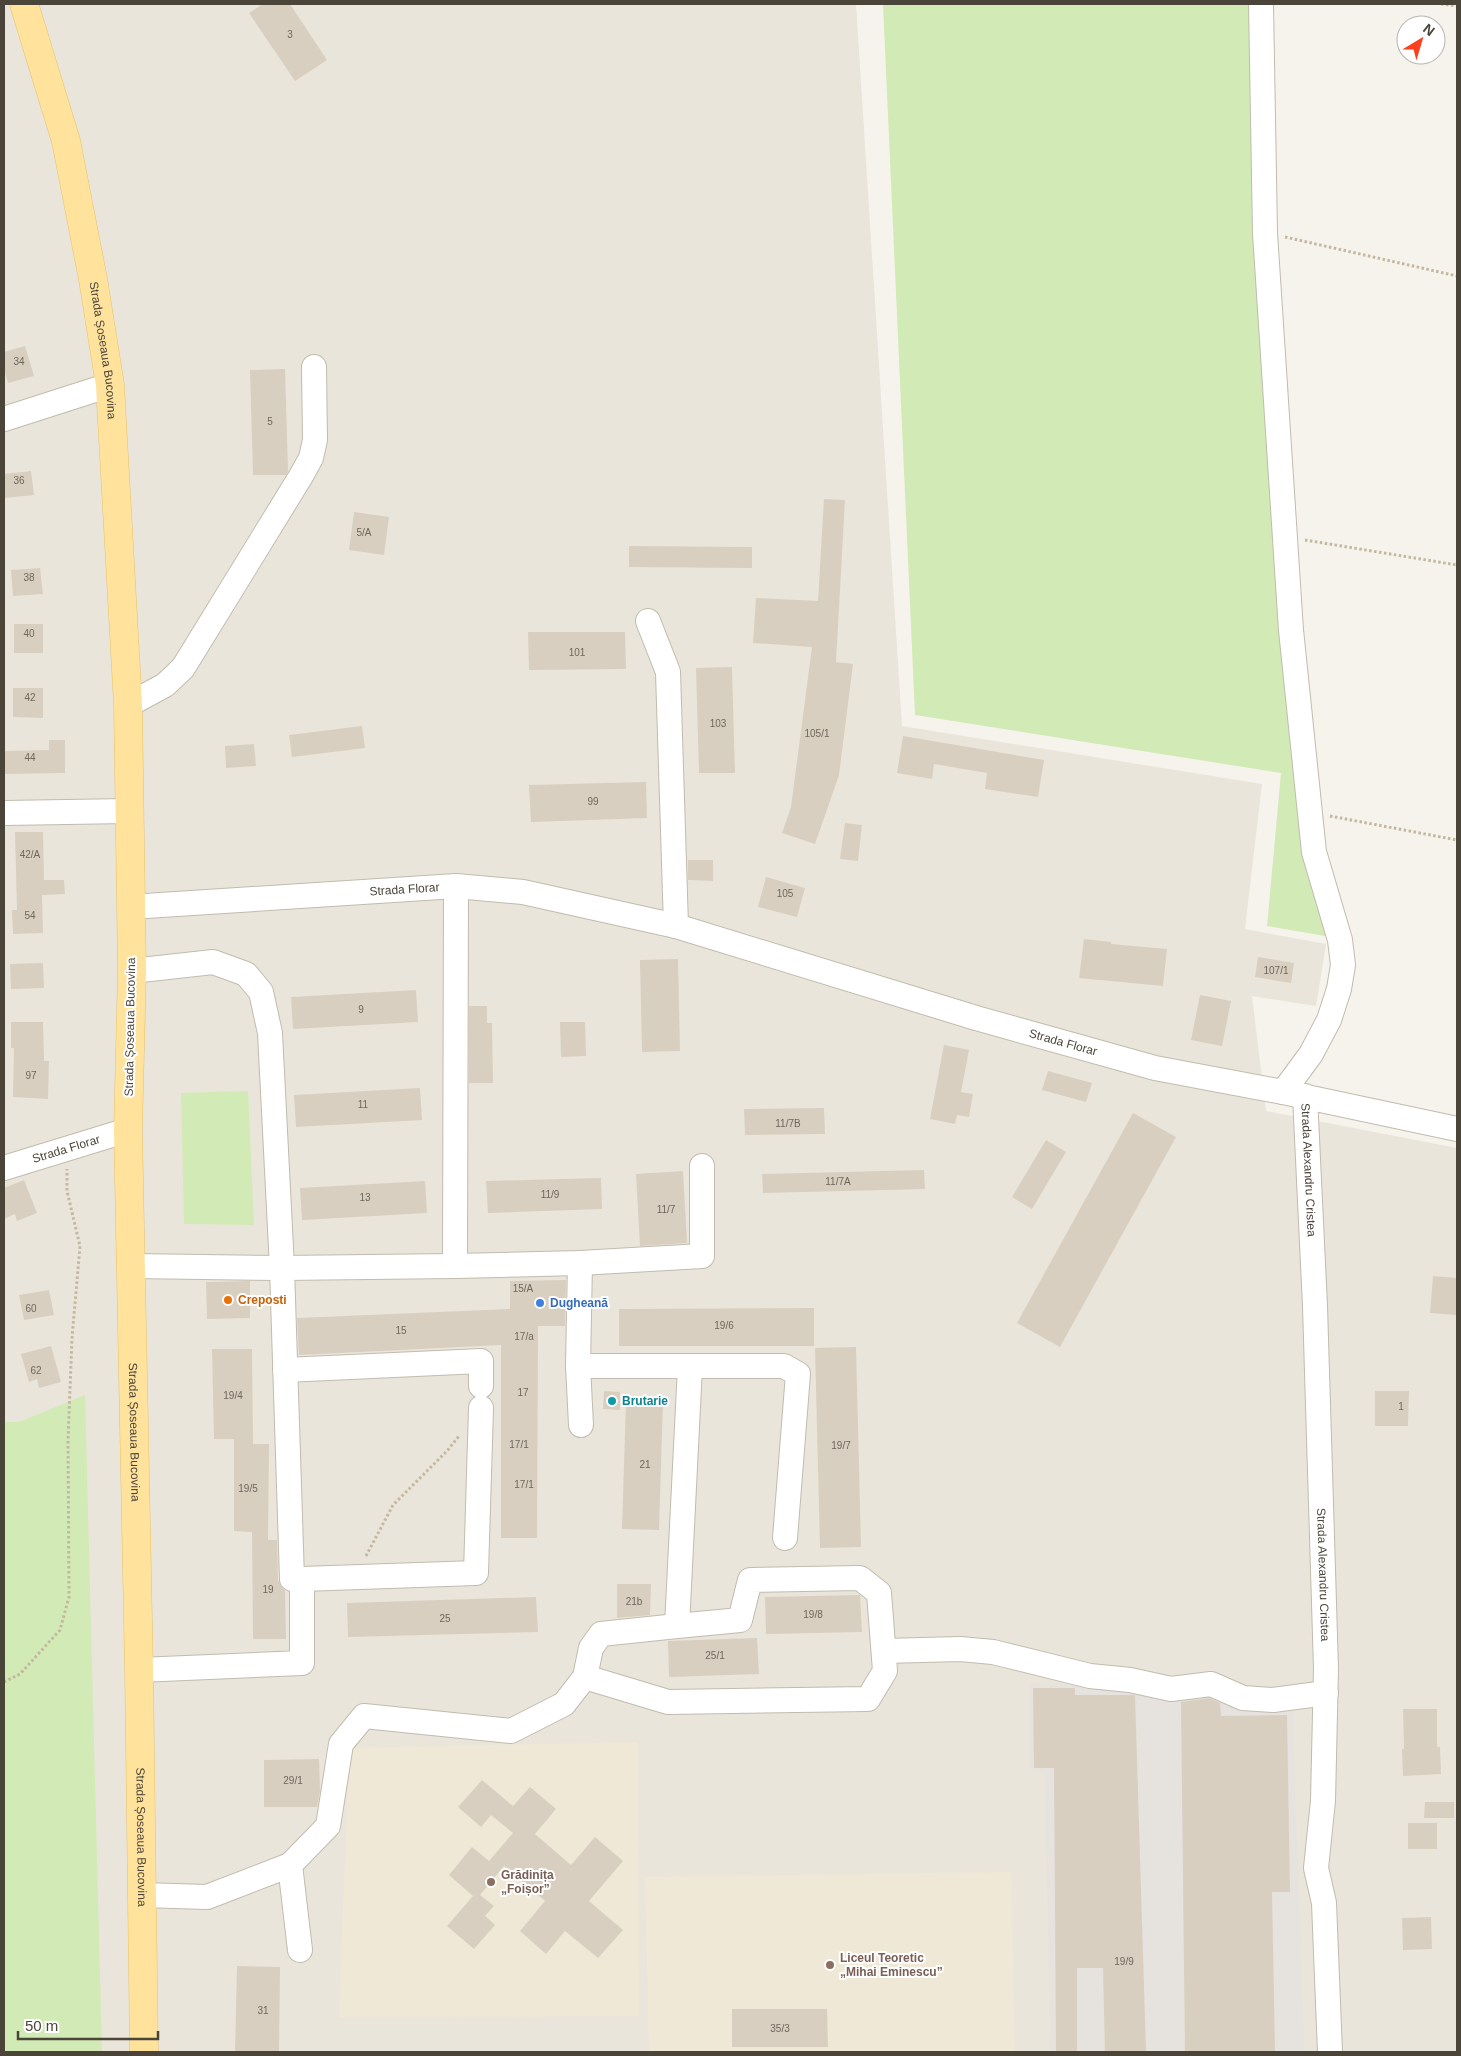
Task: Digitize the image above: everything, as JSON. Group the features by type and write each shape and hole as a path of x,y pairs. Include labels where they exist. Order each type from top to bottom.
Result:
{"main road":[{"name":"Strada Șoseaua Bucovina","path":"24,4 66,141 93,279 110,385 128,705 128,811 132,972 128,1130 140,1670 144,2052"}],"street":[{"path":"1261,4 1265,233 1290,630 1314,852 1340,940 1344,965 1329,1020 1311,1054 1294,1094"},
{"path":"128,705 165,685 183,668 311,458 316,440 314,368"},
{"path":"4,418 110,385"},
{"path":"648,621 668,672 676,926"},
{"path":"4,813 128,811"},
{"path":"455,1266 456,886"},
{"name":"Strada Florar","path":"130,907 456,886 523,892 676,926 976,1018 1155,1068 1294,1094 1457,1129"},
{"path":"132,972 214,962 246,974 261,992 270,1033 282,1268 285,1370 292,1579 476,1573 481,1404 480,1361 285,1370"},
{"name":"Strada Alexandru Cristea","path":"1294,1094 1315,1306 1326,1694 1323,1801 1316,1868 1324,1903 1330,2052"},
{"name":"Strada Florar","path":"4,1168 128,1130"},
{"path":"131,1266 282,1268 455,1266 580,1263 702,1256 702,1166"},
{"path":"580,1263 578,1366 582,1425"},
{"path":"578,1366 784,1366 798,1374 786,1538"},
{"path":"677,1626 690,1367"},
{"path":"142,1895 207,1896 290,1865 328,1826 341,1744 364,1716 511,1731 564,1704 585,1677 591,1648 602,1634 740,1620 750,1580 860,1578 879,1593 885,1670 868,1700 668,1702 585,1677"},
{"path":"140,1670 302,1663 302,1579"},
{"path":"884,1651 960,1649 993,1652 1090,1676 1130,1680 1171,1689 1211,1684 1243,1698 1273,1700 1326,1694"},
{"path":"290,1865 300,1950"}],"path":[{"path":"1440,4 1457,6"},
{"path":"1265,233 1457,276"},
{"path":"1284,536 1457,565"},
{"path":"1310,812 1457,840"},
{"path":"4,1682 20,1674 60,1630 69,1597 68,1441 72,1338 80,1246 67,1191 68,1149"},
{"path":"356,1577 393,1505 447,1451 472,1420 481,1404"}],"shaded area":[{"path":"4,4 856,4 902,726 1262,784 1245,929 1326,944 1316,1006 1252,996 1266,1111 1457,1148 1457,2052 4,2052"},
{"path":"1030,1683 1218,1692 1293,1711 1304,2052 1050,2052 1045,1774 1029,1768"},
{"name":"Grădinița „Foișor”","path":"638,1742 639,2016 339,2017 349,1748"},
{"name":"Liceul Teoretic „Mihai Eminescu”","path":"1011,1872 1015,2052 649,2052 645,1877"}],"green space":[{"path":"883,4 1254,4 1256,232 1331,937 1267,926 1281,773 915,715"},
{"path":"248,1091 254,1225 184,1224 181,1093"},
{"path":"85,1395 102,2052 4,2052 4,1422 19,1422"}],"building":[{"path":"263,4 290,4 327,60 295,81 249,13"},
{"path":"25,346 34,376 8,383 4,369 4,352"},
{"path":"285,369 288,471 286,475 253,475 250,370"},
{"path":"31,471 34,495 4,498 4,474"},
{"path":"824,499 845,500 836,662 853,664 839,775 815,844 782,833 791,807 812,647 753,643 756,598 818,601"},
{"path":"354,512 389,517 384,555 349,550"},
{"path":"629,546 752,547 752,568 629,567"},
{"path":"40,568 43,594 13,596 11,570"},
{"path":"14,624 43,624 43,653 14,653"},
{"path":"528,632 625,632 626,669 529,670"},
{"path":"732,667 735,773 699,773 696,668"},
{"path":"13,688 43,688 43,718 13,717"},
{"path":"362,726 365,748 292,757 289,735"},
{"path":"903,736 1044,760 1038,797 985,789 987,773 934,764 932,779 897,773"},
{"path":"49,740 65,740 65,773 4,774 4,751 49,750"},
{"path":"254,744 256,766 226,768 225,746"},
{"path":"646,782 647,818 531,822 529,785"},
{"path":"845,823 862,825 858,861 840,859"},
{"path":"15,832 43,832 44,880 64,880 65,894 42,895 43,933 13,934 12,910 17,910"},
{"path":"688,860 713,860 713,881 688,880"},
{"path":"766,877 805,888 797,917 758,907"},
{"path":"1084,939 1111,942 1111,944 1167,949 1163,986 1079,978"},
{"path":"1258,957 1294,963 1291,983 1255,977"},
{"path":"678,959 680,1051 642,1052 640,960"},
{"path":"43,963 44,988 11,989 10,964"},
{"path":"416,990 418,1022 293,1029 291,997"},
{"path":"1200,995 1231,1001 1222,1046 1191,1040"},
{"path":"469,1006 487,1006 487,1023 492,1023 493,1083 469,1083"},
{"path":"11,1022 43,1022 44,1061 49,1061 48,1099 13,1097 14,1048 11,1048"},
{"path":"560,1022 585,1022 586,1056 561,1057"},
{"path":"944,1045 969,1050 961,1092 973,1094 969,1117 957,1115 955,1124 930,1119"},
{"path":"1048,1071 1092,1083 1086,1102 1042,1090"},
{"path":"420,1088 422,1120 296,1127 294,1095"},
{"path":"824,1108 825,1134 745,1135 744,1109"},
{"path":"1133,1113 1176,1137 1060,1347 1017,1323"},
{"path":"1046,1140 1066,1152 1032,1209 1012,1197"},
{"path":"924,1170 925,1189 763,1193 762,1174"},
{"path":"683,1171 687,1243 640,1246 636,1174"},
{"path":"601,1178 602,1209 488,1213 486,1181"},
{"path":"24,1180 37,1213 17,1221 15,1214 4,1219 4,1188"},
{"path":"425,1181 427,1213 302,1220 300,1188"},
{"path":"1433,1276 1457,1278 1457,1315 1430,1313"},
{"path":"566,1280 565,1326 538,1326 537,1538 501,1538 501,1345 299,1355 297,1318 510,1309 510,1281"},
{"name":"Creposti","path":"250,1281 250,1318 207,1319 206,1282"},
{"path":"49,1290 54,1315 24,1320 19,1295"},
{"path":"814,1308 814,1346 619,1346 619,1309"},
{"path":"51,1346 61,1382 39,1388 37,1379 29,1382 21,1354"},
{"path":"856,1347 861,1547 820,1548 815,1348"},
{"path":"212,1349 252,1349 253,1444 269,1444 268,1540 277,1540 278,1580 285,1591 286,1639 253,1639 252,1532 234,1531 234,1439 214,1439"},
{"name":"Brutarie","path":"604,1391 620,1392 620,1410 603,1409"},
{"path":"1375,1391 1409,1391 1408,1426 1375,1426"},
{"path":"626,1401 663,1402 659,1530 622,1529"},
{"path":"617,1584 651,1584 650,1615 617,1618"},
{"path":"860,1595 862,1632 766,1634 765,1597"},
{"path":"536,1597 538,1632 348,1637 347,1603"},
{"path":"757,1638 759,1674 669,1677 668,1641"},
{"path":"1033,1688 1075,1688 1075,1695 1135,1695 1146,2052 1105,2052 1103,1968 1077,1968 1077,2052 1056,2052 1054,1768 1034,1768"},
{"path":"1209,1698 1220,1703 1221,1716 1287,1715 1290,1892 1272,1892 1275,2052 1185,2052 1181,1702"},
{"path":"1403,1709 1437,1709 1437,1747 1440,1747 1441,1774 1403,1776"},
{"path":"319,1759 320,1791 317,1807 264,1807 264,1760"},
{"path":"482,1780 513,1806 530,1787 556,1809 535,1834 571,1865 595,1837 623,1861 589,1901 623,1930 598,1958 565,1931 546,1954 520,1931 545,1901 504,1866 480,1895 494,1906 485,1916 495,1925 474,1949 447,1926 473,1896 449,1875 472,1847 489,1861 513,1833 491,1815 481,1827 458,1807"},
{"path":"1425,1802 1454,1802 1454,1818 1424,1818"},
{"path":"1408,1823 1437,1823 1437,1849 1408,1849"},
{"path":"1431,1917 1432,1949 1403,1950 1402,1918"},
{"path":"237,1966 280,1967 279,2052 235,2052"},
{"path":"732,2009 827,2009 828,2047 732,2047"}],"place":[{"name":"Creposti","path":"228,1300"},
{"name":"Dugheană","path":"540,1303"},
{"name":"Brutarie","path":"612,1401"},
{"name":"Grădinița „Foișor”","path":"491,1882"},
{"name":"Liceul Teoretic „Mihai Eminescu”","path":"830,1965"}]}
